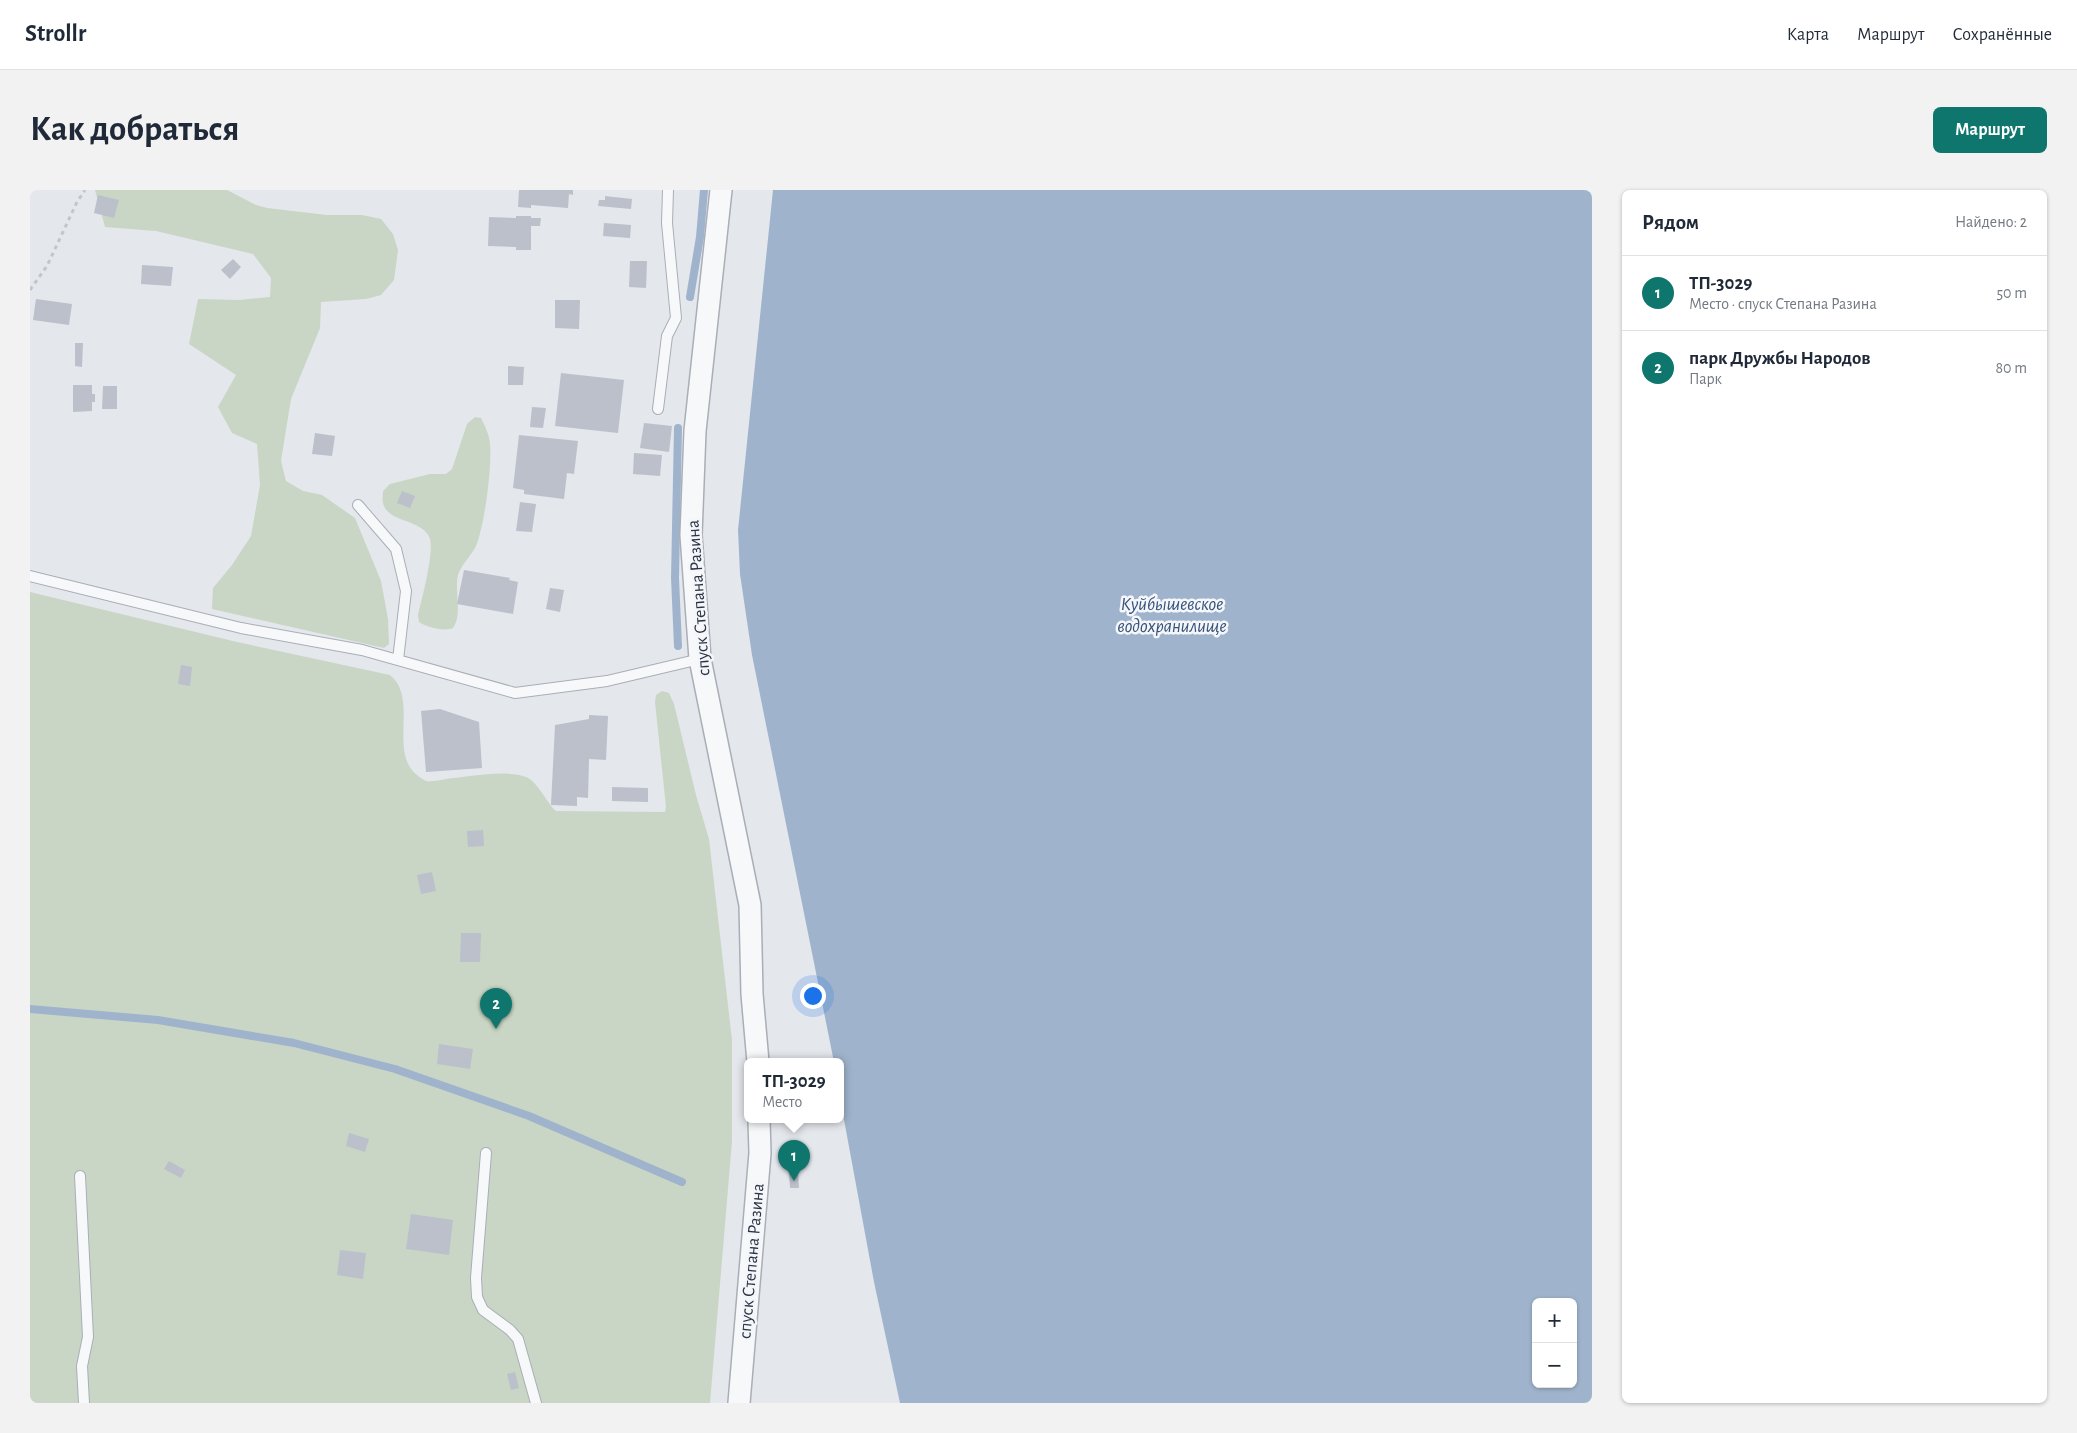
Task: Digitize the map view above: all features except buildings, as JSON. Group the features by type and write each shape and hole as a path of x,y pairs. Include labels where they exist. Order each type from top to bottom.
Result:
{"street":[{"name":"спуск Степана Разина","path":"721,190 695,431 691,535 700,660 750,905 752,994 758,1058"},
{"name":"спуск Степана Разина","path":"738,1403 760,1153 759,1123"}],"lane":[{"path":"658,409 668,336 676,318 667,223 668,190"},
{"path":"358,505 396,549 406,591 398,660"},
{"path":"30,576 241,628 362,650 515,693 607,682 700,660"},
{"path":"486,1153 476,1296 483,1310 510,1330 518,1339 536,1403"},
{"path":"80,1176 88,1337 82,1366 84,1403"}],"path":[{"path":"30,290 47,266 77,202 85,190"}],"green space":[{"path":"95,190 227,190 256,205 267,208 327,215 362,215 381,219 393,234 398,250 394,280 381,295 366,299 321,302 320,328 291,399 281,461 286,481 303,491 322,495 355,518 381,581 388,619 389,644 384,648 212,609 213,588 232,565 251,536 260,485 257,444 232,433 218,407 236,375 189,344 198,299 239,300 270,297 271,278 253,254 156,231 105,227"},
{"path":"475,417 481,418 488,433 490,443 490,466 485,510 476,546 458,575 456,622 453,628 435,628 419,622 418,615 429,565 430,539 421,528 398,518 386,509 383,502 383,491 390,484 430,474 446,474 452,469 467,424"},
{"path":"30,592 237,642 390,675 398,685 402,697 405,753 409,765 418,776 426,781 486,774 508,774 526,777 534,783 556,811 665,812 655,702 656,695 662,691 669,693 674,704 696,795 709,839 732,1040 732,1141 710,1403 30,1403"}],"water":[{"name":"Куйбышевское водохранилище","path":"773,190 1592,190 1592,1403 900,1403 874,1282 844,1120 844,1058 833,1058 752,655 740,574 738,530"}],"waterway":[{"path":"690,297 700,237 704,190"},
{"path":"678,428 675,578 678,646"},
{"path":"30,1009 158,1020 294,1043 395,1069 529,1116 682,1182"}],"place":[{"name":"парк Дружбы Народов","path":"496,1029"},
{"name":"ТП-3029","path":"794,1181"}]}
